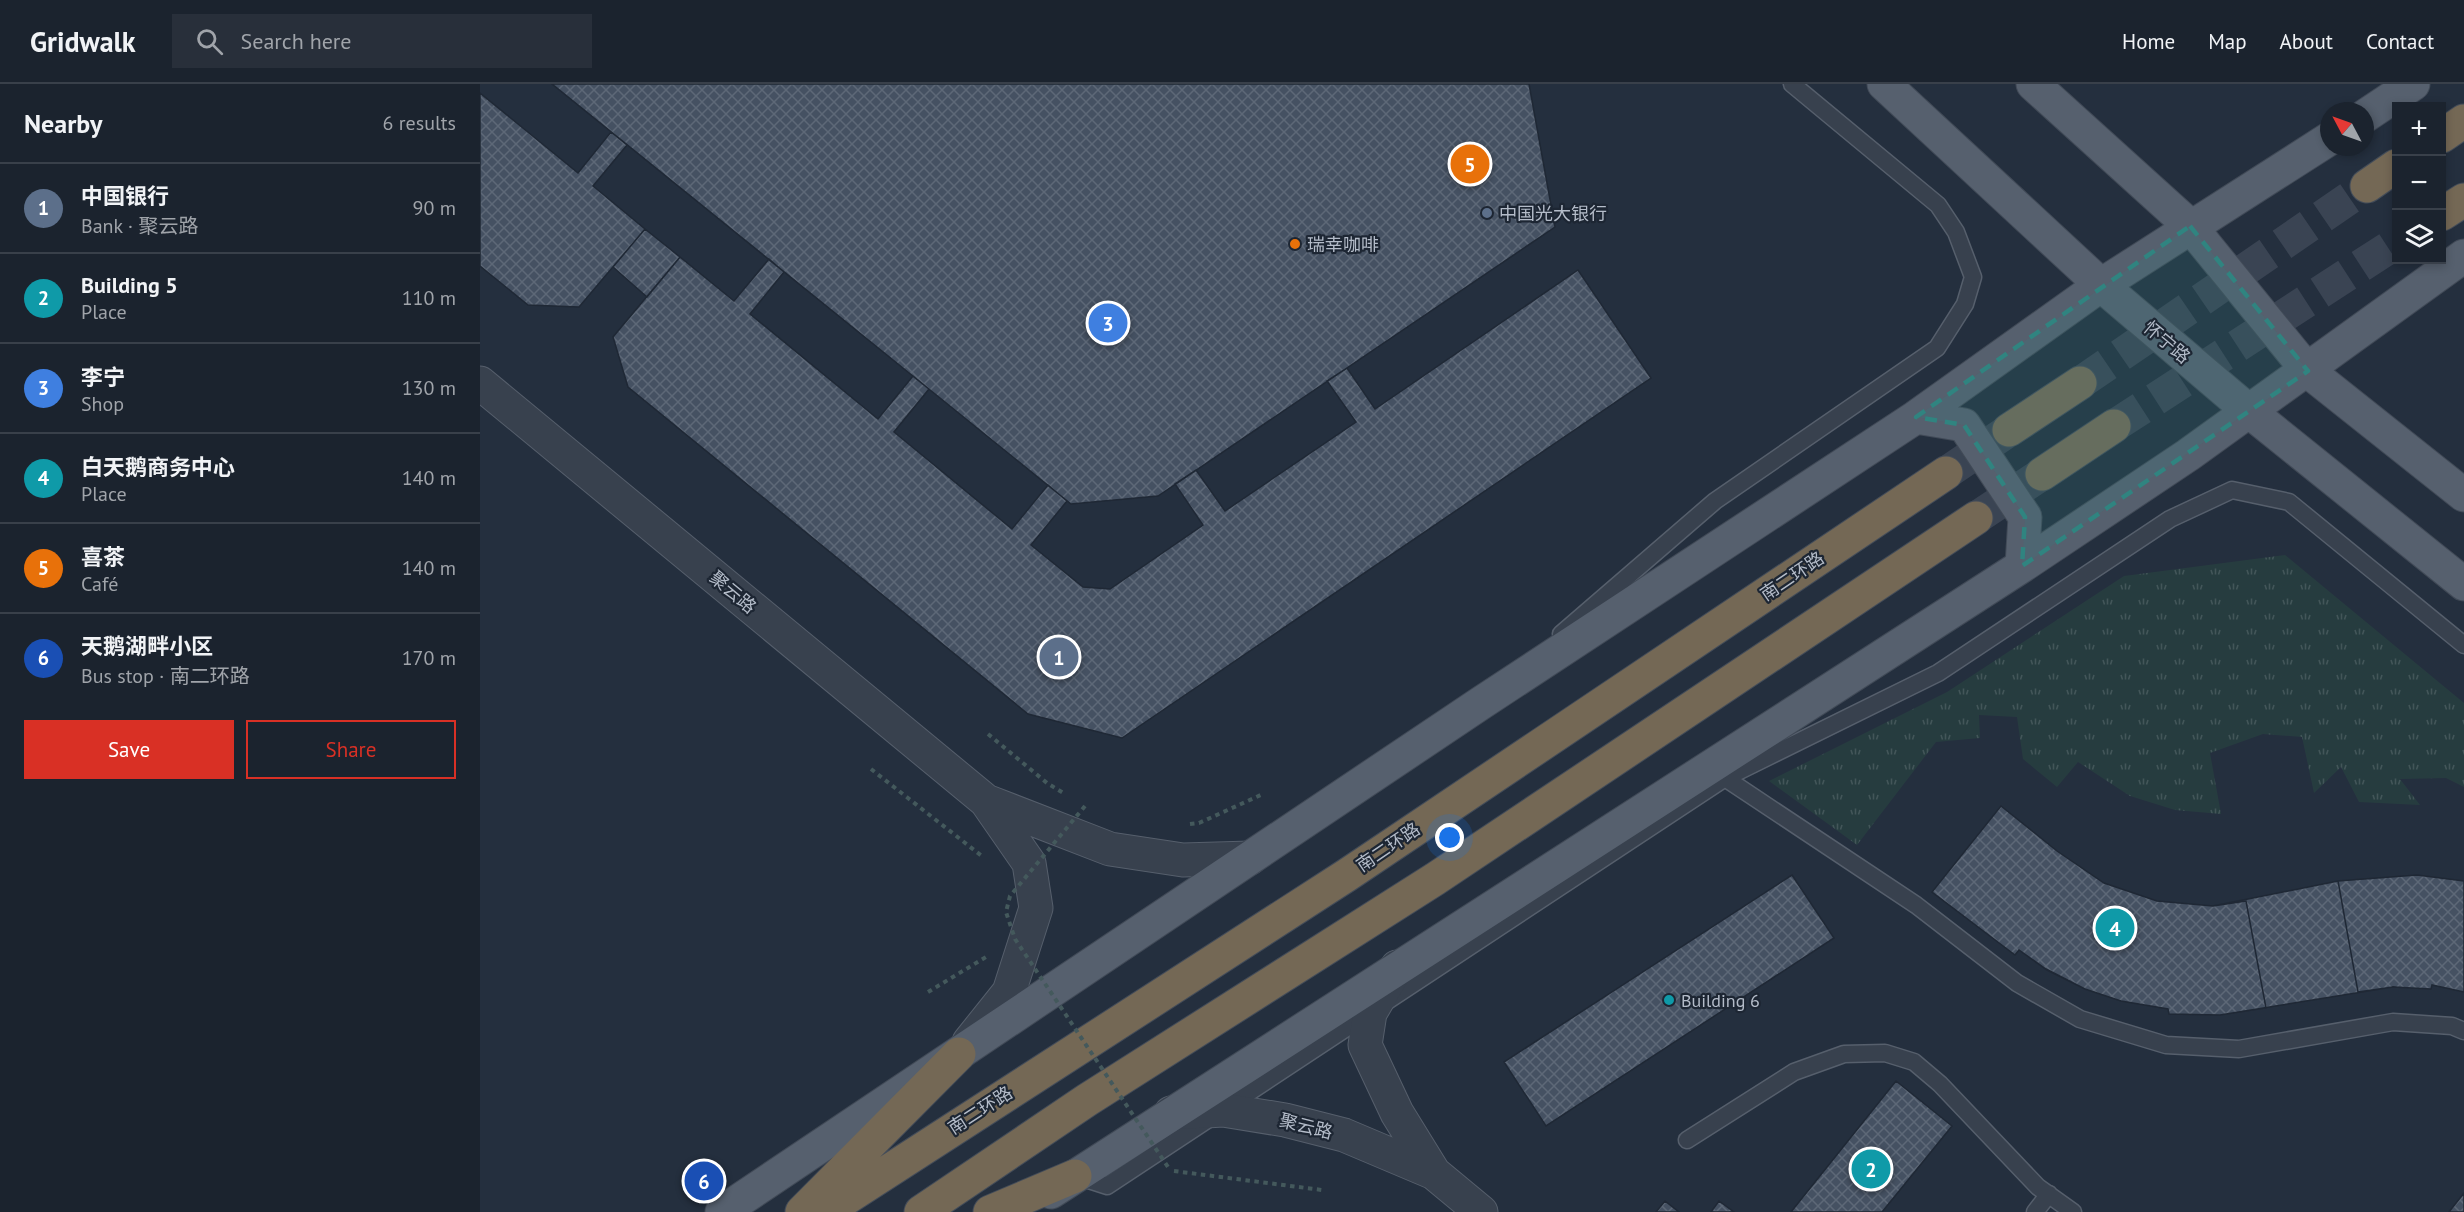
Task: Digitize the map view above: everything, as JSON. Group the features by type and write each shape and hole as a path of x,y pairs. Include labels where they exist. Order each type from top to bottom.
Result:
{"highway":[{"path":"2446,133 2464,121"},
{"path":"2367,186 2392,169"},
{"path":"2446,211 2464,200"},
{"path":"2009,430 2080,382"},
{"path":"2042,474 2114,426"},
{"name":"南二环路","path":"825,1212 1347,875 1946,473"},
{"path":"921,1212 1088,1100 1435,879 1976,518"},
{"path":"802,1212 959,1054"},
{"path":"990,1212 1075,1176"}],"main road":[{"name":"怀宁路","path":"1884,84 2101,285 2250,412 2464,584"},
{"path":"2033,84 2190,226 2308,371 2464,495"},
{"path":"2369,102 2390,84"},
{"path":"2374,110 2413,84"},
{"path":"722,1212 1482,703 1916,417 2101,285 2320,144"},
{"path":"1019,1212 2022,566 2250,412 2308,371 2429,278 2464,255"},
{"path":"2429,278 2464,263"},
{"path":"1916,417 1964,425 2025,517 2022,566"}],"street":[{"name":"聚云路","path":"480,383 986,801"},
{"path":"986,801 1110,849 1183,860 1250,858"},
{"path":"959,1054 1009,992 1036,908 1029,863 986,801"},
{"name":"聚云路","path":"1397,968 1370,1013 1365,1045 1397,1113 1434,1173"},
{"name":"聚云路","path":"1172,1113 1223,1110 1286,1119 1344,1135 1434,1173 1481,1212"}],"lane":[{"path":"1482,703 1714,501 1937,348 1965,304 1973,277 1956,232 1938,205 1792,84"},
{"path":"1075,1176 1107,1186 1725,778 1938,673 2170,519 2232,490 2289,502 2464,645"},
{"path":"1725,778 1916,905 2017,983 2080,1019 2166,1045 2239,1048 2393,1022 2452,1026 2464,1031"},
{"path":"1687,1140 1794,1072 1844,1054 1886,1053 1914,1062 1940,1084 2038,1187 2073,1212"},
{"path":"2035,1212 2049,1194"}],"path":[{"path":"988,734 1047,783 1085,806 1096,809"},
{"path":"871,769 991,863"},
{"path":"1182,826 1199,823 1263,794"},
{"path":"1085,806 1010,896 1006,912 1015,939 1170,1170 1322,1190"},
{"path":"1010,878 1019,885"},
{"path":"1006,945 1015,939"},
{"path":"928,992 996,951"}],"highlighted area":[{"path":"2190,226 2308,371 2022,566 2025,517 1964,425 1916,417"}],"green space":[{"path":"2285,555 2464,703 2464,787 2446,778 2400,779 2420,805 2359,802 2341,767 2314,793 2302,737 2263,734 2210,753 2221,814 2175,810 2130,796 2078,762 2057,787 2023,759 2017,717 1979,715 1980,738 1936,742 1857,845 1769,781 1947,692 2124,576"}],"building":[{"path":"552,84 1529,84 1555,227 1158,496 1071,504"},
{"path":"480,93 578,173 611,132 627,145 593,186 645,229 579,307 528,305 480,266"},
{"path":"645,229 680,257 647,297 613,267"},
{"path":"680,257 734,301 769,259 784,272 750,314 878,419 913,376 929,389 894,432 1012,529 1048,485 1067,501 1031,545 1083,587 1110,589 1203,525 1175,484 1196,470 1225,511 1356,422 1327,381 1347,368 1375,409 1578,270 1651,378 1122,738 1028,714 628,387 613,337"},
{"path":"2001,806 2057,851 2104,883 2157,901 2213,906 2246,901 2266,1008 2220,1015 2169,1014 2168,1009 2121,1001 2085,989 2047,970 2019,950 2015,955 1932,892"},
{"path":"2001,806 2057,851 2104,883 2157,901 2213,906 2338,881 2417,875 2464,881 2464,992 2432,985 2431,989 2393,987 2220,1015 2169,1014 2168,1009 2121,1001 2085,989 2046,969 2019,950 2015,955 1932,892"},
{"name":"Building 6","path":"1792,875 1834,938 1546,1126 1504,1062"},
{"path":"2417,875 2464,881 2464,992 2432,985 2431,989 2393,987 2358,992 2338,881"},
{"path":"1896,1081 1952,1126 1882,1212 1791,1212"},
{"path":"2464,1193 2464,1212 2449,1212"},
{"path":"1665,1201 1679,1212 1656,1212"},
{"path":"1719,1201 1734,1212 1711,1212"}],"tunnel":[{"path":"2080,383 2367,186"},
{"path":"2114,426 2392,246"},
{"path":"1946,473 2005,433"},
{"path":"1976,518 2042,474"}],"place":[{"name":"喜茶","path":"1470,164"},
{"name":"中国光大银行","path":"1487,213"},
{"name":"瑞幸咖啡","path":"1295,244"},
{"name":"李宁","path":"1108,323"},
{"name":"中国银行","path":"1059,657"},
{"name":"白天鹅商务中心","path":"2115,928"},
{"name":"Building 6","path":"1669,1000"},
{"name":"Building 5","path":"1871,1169"},
{"name":"天鹅湖畔小区","path":"704,1181"}]}
